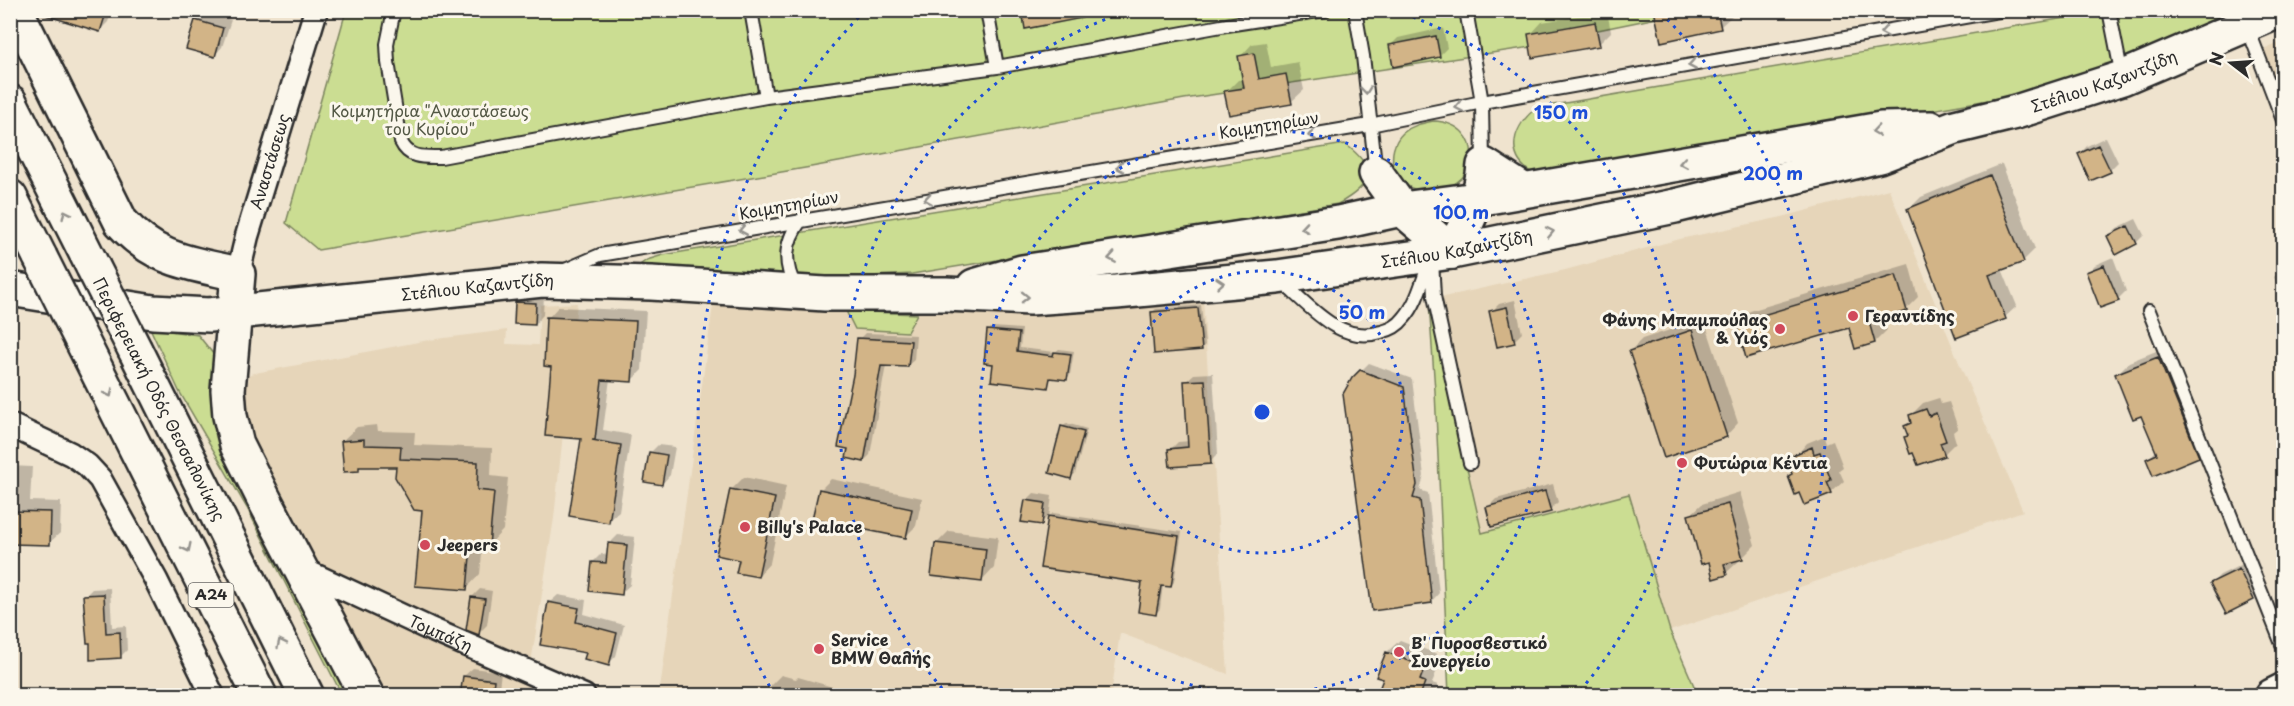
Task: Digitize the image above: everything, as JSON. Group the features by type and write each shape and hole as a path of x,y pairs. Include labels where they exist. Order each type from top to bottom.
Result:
{"main road":[{"path":"16,10 121,222 136,239 163,255 238,274"},
{"name":"Στέλιου Καζαντζίδη","path":"10,289 153,312 209,315 542,280 651,283 847,294 946,294 1030,298 1277,277 1442,254 1675,206 1868,159 1955,127 2016,112 2122,78 2281,10"},
{"name":"Περιφερειακή Οδός Θεσσαλονίκης","path":"10,102 307,696"},
{"name":"Στέλιου Καζαντζίδη","path":"946,294 1022,272 1338,223 1402,209 1477,199 1881,129 1955,127"},
{"path":"1484,165 1522,190"},
{"path":"1376,173 1402,209 1442,254 1477,199 1483,184 1484,165"},
{"path":"1338,223 1356,213 1364,204 1376,173"},
{"name":"Α24","path":"10,197 260,696"},
{"name":"Αναστάσεως","path":"238,274 228,390 230,416 237,445 367,696"},
{"path":"2272,696 2283,690"}],"street":[{"name":"Αναστάσεως","path":"238,274 247,236 316,10"},
{"path":"10,425 71,454 87,465 100,479 156,580 213,696"},
{"name":"Τομπάζη","path":"299,568 448,637 584,696"}],"lane":[{"path":"394,10 387,44 401,142 414,156 441,157 766,96 997,67 1227,25 1325,10"},
{"path":"751,10 766,96"},
{"path":"987,10 997,67"},
{"path":"1225,10 1227,25"},
{"path":"1355,10 1363,56 1376,173"},
{"path":"1466,10 1482,102 1484,165"},
{"name":"Κοιμητηρίων","path":"542,280 600,255 1370,125 1482,102 2004,10"},
{"path":"2109,10 2122,78"},
{"path":"2246,25 2283,123"},
{"path":"798,292 786,257 787,243 792,231 801,220"},
{"path":"1277,277 1339,330 1357,335 1376,334 1391,329 1404,320 1442,254"},
{"path":"1442,254 1434,296 1470,463"},
{"path":"2149,311 2283,649"}],"shaded area":[{"path":"2283,41 2283,103 2264,50"},
{"path":"1889,189 1962,370 2023,511 1670,631 1629,495 1482,533 1465,464 1439,298 1565,270 1680,239 1782,217"},
{"path":"1203,299 1228,674 1120,633 1111,695 659,696 713,305 1025,315"},
{"path":"577,303 554,518 531,663 312,568 255,445 246,411 246,393 250,374 429,340 507,330 506,344 538,345 540,305"},
{"path":"320,589 439,646 550,695 380,695"}],"green space":[{"name":"Κοιμητήρια \"Αναστάσεως του Κυρίου\"","path":"346,11 1691,11 1598,30 1538,46 1184,99 811,167 318,250 286,223"},
{"path":"2106,11 2246,11 2139,56 2017,95 1543,178 1531,172 1517,156 1516,137 1520,127 1536,108"},
{"path":"1433,121 1452,125 1464,134 1470,146 1471,160 1466,173 1456,183 1440,190 1419,190 1402,182 1397,175 1394,167 1394,149 1397,140 1406,130"},
{"path":"1345,144 1363,161 1367,169 1367,176 1358,190 1338,204 912,274 829,278 644,270 641,264 663,255"},
{"path":"1429,302 1482,533 1629,494 1670,631 1698,695 1449,695"},
{"path":"846,311 917,314 907,332 855,329"},
{"path":"150,328 198,335 214,355 356,695 342,695 247,508 179,391"}],"building":[{"path":"43,10 107,10 100,32 42,14"},
{"path":"1022,10 1081,10 1082,18 1025,29"},
{"path":"1654,10 1717,10 1721,29 1661,42"},
{"path":"195,20 223,28 215,57 186,49"},
{"path":"1595,22 1600,46 1532,58 1528,34"},
{"path":"1436,36 1440,57 1393,67 1389,45"},
{"path":"1254,53 1259,79 1286,74 1292,104 1229,115 1224,91 1244,88 1238,56"},
{"path":"2098,145 2111,172 2090,181 2078,154"},
{"path":"1990,175 2024,262 1989,275 2006,319 1956,338 1907,209"},
{"path":"2128,226 2137,244 2116,255 2107,236"},
{"path":"2104,265 2119,301 2100,308 2086,272"},
{"path":"1896,275 1907,311 1869,322 1875,343 1855,349 1849,328 1746,358 1736,323"},
{"path":"515,302 536,303 535,325 514,324"},
{"path":"1507,307 1515,343 1497,347 1489,311"},
{"path":"1198,308 1202,350 1154,354 1151,312"},
{"path":"546,317 636,321 632,382 602,380 595,440 592,440 621,445 609,523 569,516 581,439 545,436 551,367 544,366"},
{"path":"987,330 1019,333 1017,351 1053,356 1054,352 1071,354 1067,380 1050,378 1048,388 991,381 993,364 984,363"},
{"path":"1692,330 1727,437 1664,458 1629,351"},
{"path":"857,338 911,341 908,367 881,366 864,462 846,458 848,449 838,447 853,375"},
{"path":"2158,357 2199,457 2153,476 2146,459 2157,454 2141,416 2133,419 2115,374"},
{"path":"1360,370 1404,387 1417,485 1413,498 1420,500 1432,603 1372,611 1343,394 1352,378"},
{"path":"1205,380 1211,464 1170,467 1168,449 1188,447 1184,381"},
{"path":"1926,409 1929,416 1936,413 1946,441 1940,443 1945,456 1918,465 1913,453 1910,454 1904,437 1908,436 1904,426 1911,423 1909,415"},
{"path":"1061,426 1084,432 1071,479 1049,473"},
{"path":"364,439 364,445 401,446 400,459 478,462 477,490 494,492 489,546 471,545 467,590 415,586 422,511 414,510 395,477 396,467 359,467 359,471 344,472 341,441"},
{"path":"1812,447 1814,454 1820,452 1831,480 1827,482 1832,494 1804,505 1799,493 1795,495 1788,476 1792,474 1788,463 1795,460 1793,455"},
{"path":"649,452 667,455 662,485 644,482"},
{"name":"Billy's Palace","path":"730,489 775,498 758,577 736,573 739,560 716,555"},
{"path":"819,489 912,509 906,538 812,519"},
{"path":"1545,491 1551,512 1491,527 1486,507"},
{"path":"1025,500 1045,503 1042,525 1021,522"},
{"path":"1728,504 1743,559 1724,564 1727,575 1713,579 1709,562 1701,564 1688,515"},
{"path":"10,511 51,512 50,545 10,544"},
{"path":"1048,516 1179,536 1171,587 1161,586 1156,615 1138,612 1142,583 1040,568"},
{"path":"608,543 627,545 622,595 589,591 592,562 606,563"},
{"path":"935,543 986,549 982,582 931,576"},
{"path":"2239,569 2254,600 2226,614 2210,583"},
{"path":"104,594 106,633 120,632 121,658 90,660 90,643 87,643 83,595"},
{"path":"471,597 485,599 479,635 466,630"},
{"path":"548,602 579,608 576,622 617,633 609,666 584,659 586,653 540,645"},
{"path":"1386,652 1425,667 1420,680 1425,682 1420,696 1387,696 1378,692 1383,679 1376,677"},
{"path":"463,676 494,680 492,696 460,696"}],"place":[{"name":"Γεραντίδης","path":"1853,316"},
{"name":"Φάνης Μπαμπούλας & Υιός","path":"1780,329"},
{"name":"Φυτώρια Κέντια","path":"1682,463"},
{"name":"Billy's Palace","path":"745,527"},
{"name":"Jeepers","path":"425,545"},
{"name":"Service BMW Θαλής","path":"819,649"},
{"name":"Β' Πυροσβεστικό Συνεργείο","path":"1399,652"}]}
